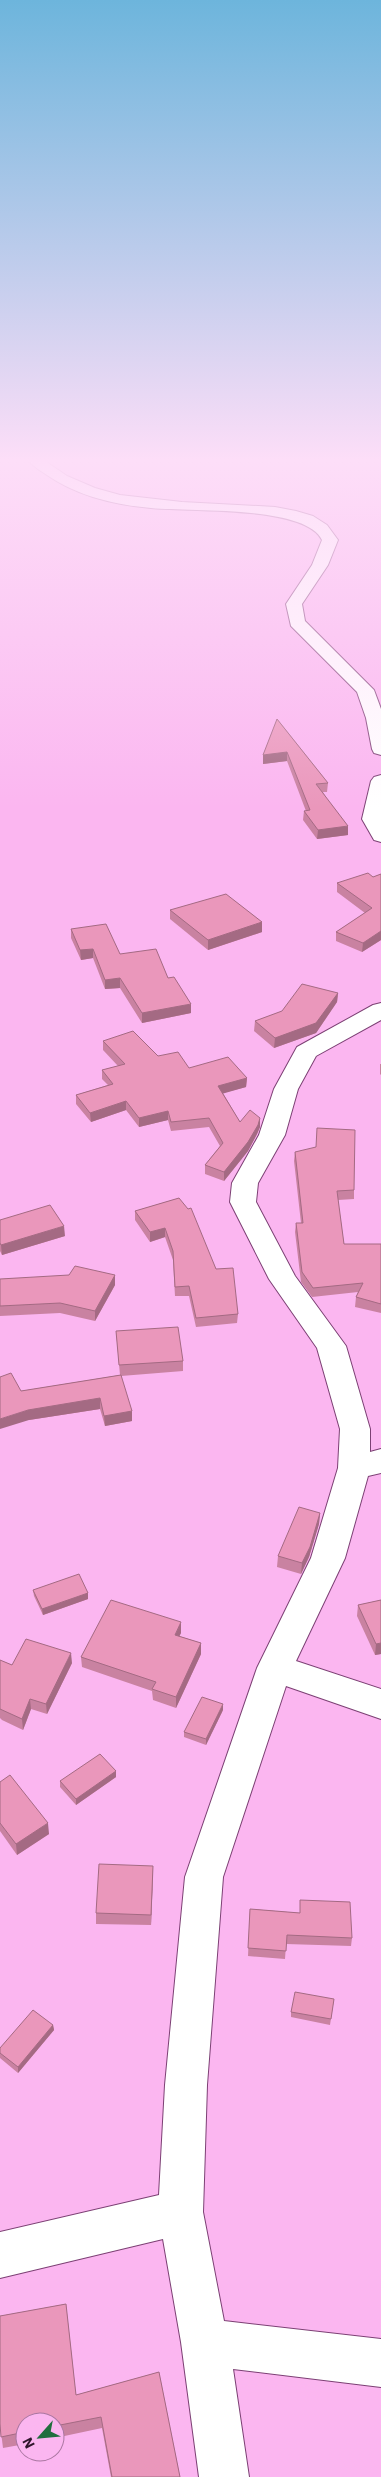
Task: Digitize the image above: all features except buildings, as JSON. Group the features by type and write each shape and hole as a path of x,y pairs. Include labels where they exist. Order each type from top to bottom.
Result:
{"street":[{"path":"312,577 294,604 297,622 365,690 375,718 381,749"},
{"path":"381,781 372,819 381,836"},
{"path":"224,2477 205,2342 181,2212 186,2085 204,1877 275,1668 328,1558 367,1465 330,1346 283,1279 244,1202 246,1183 272,1135 286,1089 306,1052 381,1010"},
{"path":"275,1668 381,1704"},
{"path":"0,2255 181,2212"},
{"path":"205,2342 381,2363"}]}
